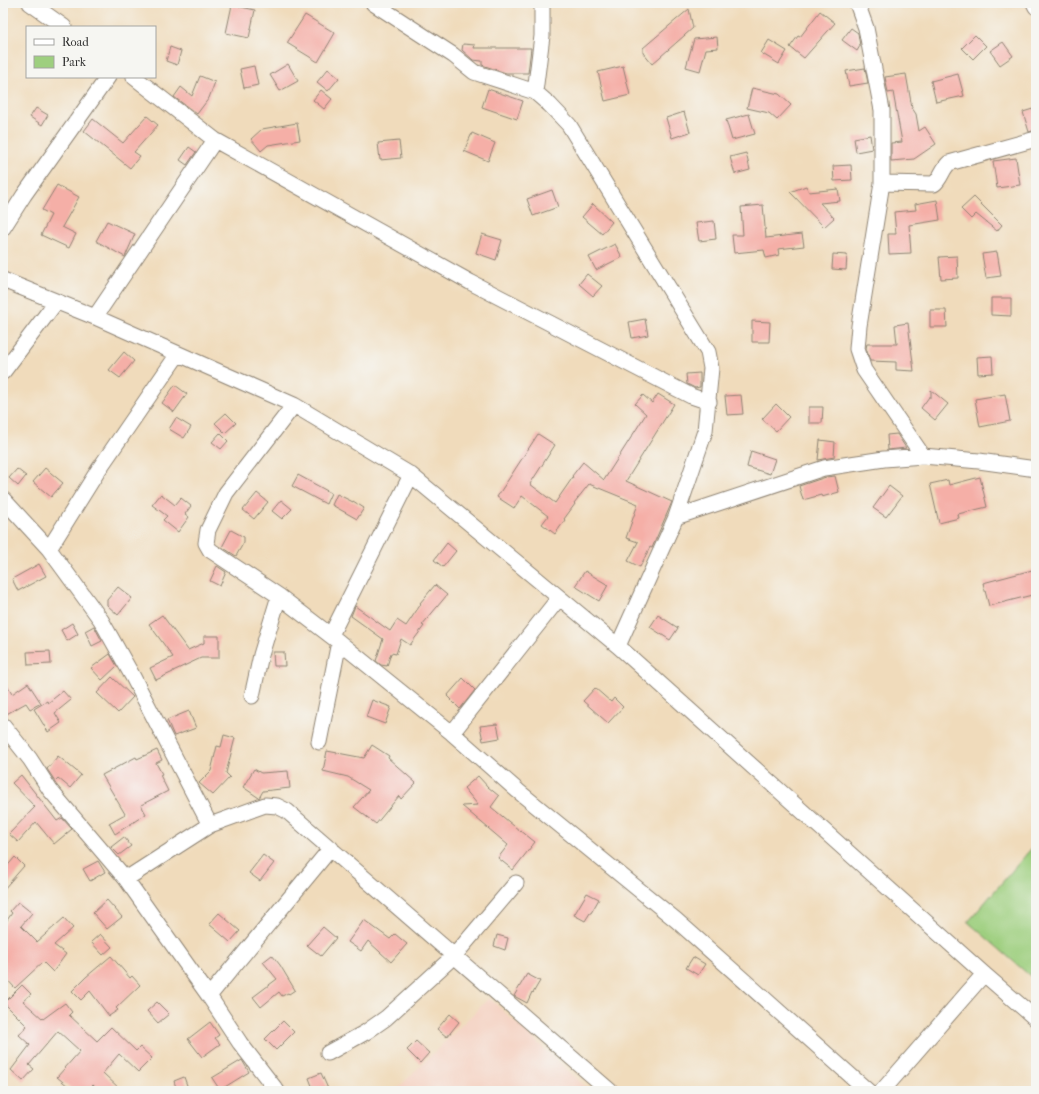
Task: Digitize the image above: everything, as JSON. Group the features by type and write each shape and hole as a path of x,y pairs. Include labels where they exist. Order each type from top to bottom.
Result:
{"street":[{"path":"30,3 63,26"},
{"path":"373,3 453,55 474,72 535,92 550,105 569,126 708,352 711,368 705,431 676,517 618,646"},
{"path":"535,92 542,36 542,3"},
{"path":"858,3 866,28 882,110 882,183 859,326 857,350 864,370 923,456"},
{"path":"1034,3 1036,7"},
{"path":"3,228 24,195 107,78"},
{"path":"135,78 215,140 470,282 691,396 708,402"},
{"path":"95,318 215,140"},
{"path":"882,183 934,184 938,181 943,170 949,163 1036,140"},
{"path":"3,280 95,318 294,405 411,475 618,646 1036,1019"},
{"path":"3,372 56,302"},
{"path":"49,549 100,469 178,354"},
{"path":"294,405 226,493 208,530 206,543 210,550 279,596 335,638 452,733 518,791 676,920 868,1091"},
{"path":"676,517 824,468 884,459 923,456 1036,469"},
{"path":"319,742 335,638 411,475"},
{"path":"3,498 49,549 101,620 133,677 210,825"},
{"path":"252,696 261,655 279,596"},
{"path":"452,733 559,598"},
{"path":"3,725 30,759 50,790 126,880 209,996 240,1043 277,1091"},
{"path":"126,880 210,825 265,805 277,806 287,811 331,848 610,1091"},
{"path":"209,996 331,848"},
{"path":"328,1053 366,1032 386,1018 455,956 516,883"},
{"path":"882,1091 984,974"}],"shaded area":[{"path":"489,998 590,1091 395,1091"}],"green space":[{"path":"1036,843 1036,981 968,922"}],"building":[{"path":"232,5 255,10 249,38 226,33"},
{"path":"689,9 693,28 652,64 643,53 643,48"},
{"path":"820,11 835,23 804,58 790,47 798,36 800,37"},
{"path":"305,15 335,33 318,62 287,43"},
{"path":"851,28 858,33 860,46 857,51 842,40"},
{"path":"975,35 986,46 973,59 962,48"},
{"path":"717,37 718,48 706,49 700,71 686,67 694,39"},
{"path":"769,40 787,51 779,64 761,53"},
{"path":"1003,42 1013,56 1000,65 990,51"},
{"path":"463,44 475,45 474,48 531,48 528,73 506,73 482,65 482,61 473,60 462,50"},
{"path":"170,47 181,51 177,65 166,61"},
{"path":"288,64 298,81 280,91 270,75"},
{"path":"254,66 258,85 244,88 240,69"},
{"path":"623,66 630,95 605,101 598,72"},
{"path":"865,68 868,83 849,86 846,71"},
{"path":"328,69 339,78 328,91 317,82"},
{"path":"906,74 912,108 916,114 919,131 925,127 936,144 914,159 891,161 891,143 902,142 893,92 888,93 885,77"},
{"path":"958,74 964,96 936,102 931,81"},
{"path":"200,76 215,82 209,98 197,114 174,97 181,87 192,96"},
{"path":"752,88 779,94 791,105 777,120 769,113 747,108"},
{"path":"488,89 523,101 517,119 482,107"},
{"path":"321,90 332,99 324,109 313,100"},
{"path":"36,108 48,115 42,125 30,117"},
{"path":"1036,108 1036,130 1029,132 1023,112"},
{"path":"684,112 690,132 672,138 666,118"},
{"path":"749,114 755,134 732,140 726,120"},
{"path":"147,116 158,125 134,152 140,156 130,168 84,131 93,119 123,143"},
{"path":"297,123 300,140 268,145 261,151 251,139 262,129"},
{"path":"472,133 495,143 488,161 464,151"},
{"path":"870,135 872,149 856,152 854,138"},
{"path":"399,141 401,158 380,160 378,143"},
{"path":"189,147 196,152 187,165 180,160"},
{"path":"746,153 750,170 735,174 730,157"},
{"path":"1016,158 1020,185 997,188 993,161"},
{"path":"851,165 852,180 834,181 833,166"},
{"path":"57,185 79,197 62,227 76,234 69,248 41,235 51,215 42,210"},
{"path":"806,186 809,192 838,189 840,201 820,203 834,218 824,227 790,192"},
{"path":"552,190 558,207 533,216 527,199"},
{"path":"974,197 1002,225 997,231 976,214 971,219 961,209"},
{"path":"937,200 940,220 909,225 911,253 889,254 888,234 896,234 894,212 916,210 915,204"},
{"path":"593,204 612,222 602,234 582,217"},
{"path":"763,205 766,238 802,234 804,246 778,249 779,255 766,258 764,250 734,253 732,235 743,235 741,207"},
{"path":"107,221 135,234 125,257 96,241"},
{"path":"714,221 716,239 699,241 696,223"},
{"path":"482,234 502,240 496,260 476,253"},
{"path":"615,244 622,257 596,270 589,257"},
{"path":"997,252 1001,276 986,278 982,254"},
{"path":"833,254 847,255 846,270 832,269"},
{"path":"957,256 958,278 941,279 939,257"},
{"path":"587,274 602,286 593,296 579,284"},
{"path":"991,298 1011,298 1011,316 991,315"},
{"path":"930,310 946,310 947,327 930,327"},
{"path":"645,319 648,335 632,338 629,322"},
{"path":"752,321 770,322 769,342 752,342"},
{"path":"908,323 914,371 896,370 896,362 870,361 866,348 867,344 897,344 895,325"},
{"path":"124,352 134,361 120,378 109,370"},
{"path":"992,356 993,373 978,374 977,357"},
{"path":"700,373 700,387 695,388 687,384 686,374"},
{"path":"175,385 187,394 174,412 162,403"},
{"path":"931,390 948,404 935,420 921,408 929,397 931,397"},
{"path":"658,394 674,404 626,481 672,502 652,548 650,547 640,567 628,561 638,542 626,538 638,504 589,484 574,503 575,504 555,534 542,524 548,516 522,496 514,508 497,497 538,434 555,445 530,484 555,503 583,462 604,480 646,414 635,404 643,395 652,403"},
{"path":"1005,394 1010,421 980,427 975,399"},
{"path":"741,395 743,414 727,415 725,396"},
{"path":"776,404 789,417 776,431 762,419"},
{"path":"809,407 823,407 822,423 809,423"},
{"path":"226,413 236,423 225,433 215,423"},
{"path":"176,418 191,427 184,438 169,429"},
{"path":"220,433 228,441 221,449 212,442"},
{"path":"897,434 906,448 888,450 887,435"},
{"path":"820,440 835,442 834,457 818,460"},
{"path":"751,451 775,459 770,474 747,467"},
{"path":"45,468 63,483 51,497 33,482"},
{"path":"17,469 26,476 18,486 9,478"},
{"path":"298,475 331,493 326,504 292,486"},
{"path":"835,476 839,492 803,500 799,486 826,477"},
{"path":"980,477 987,507 958,514 959,518 939,523 930,484 948,480 949,485"},
{"path":"889,486 902,496 886,517 873,508"},
{"path":"257,493 268,502 254,519 243,510"},
{"path":"161,494 175,505 181,498 191,506 185,514 189,517 178,532 163,520 167,516 152,505"},
{"path":"337,494 364,508 357,519 332,505"},
{"path":"281,500 292,509 282,519 272,511"},
{"path":"231,530 244,537 244,542 236,556 222,547"},
{"path":"447,543 456,551 443,567 434,560"},
{"path":"39,564 46,576 18,591 12,579"},
{"path":"217,566 226,572 220,586 210,581"},
{"path":"1036,569 1036,594 989,606 983,583"},
{"path":"585,571 608,585 599,601 575,586"},
{"path":"435,585 447,595 422,625 424,626 410,645 401,639 396,654 391,653 387,666 381,665 376,661 383,639 351,616 355,606 390,631 397,620 406,626 421,604 420,603"},
{"path":"118,587 132,598 118,615 107,605 107,600"},
{"path":"162,615 188,650 204,643 204,636 219,636 219,658 201,658 156,680 150,668 173,657 149,624"},
{"path":"658,615 678,628 670,640 650,627"},
{"path":"72,623 78,634 67,641 61,630"},
{"path":"94,626 102,641 92,646 85,631"},
{"path":"50,651 51,664 28,665 27,652"},
{"path":"273,652 284,652 285,666 274,666"},
{"path":"110,654 117,666 102,680 91,668"},
{"path":"112,677 133,697 118,713 97,693"},
{"path":"463,678 475,690 460,709 447,696"},
{"path":"3,680 12,694 28,683 41,703 30,709 26,703 3,716"},
{"path":"595,688 611,702 614,698 623,707 608,723 583,701"},
{"path":"63,691 71,700 55,713 61,723 48,732 34,709 47,701 48,703"},
{"path":"372,700 391,707 385,724 366,717"},
{"path":"189,711 196,728 174,736 167,720"},
{"path":"497,724 500,738 483,741 480,726"},
{"path":"224,735 235,738 226,773 230,777 213,795 199,783 211,771 217,746 221,747"},
{"path":"372,745 389,756 388,758 416,783 401,799 399,796 376,824 354,807 369,790 348,777 323,771 327,751 364,758"},
{"path":"157,750 162,760 156,763 168,791 141,805 146,814 115,834 109,823 125,814 102,775 136,757 137,759"},
{"path":"58,756 81,775 70,788 58,778 55,781 47,769"},
{"path":"254,769 261,773 288,771 290,788 263,791 259,798 243,787"},
{"path":"21,775 57,821 62,818 72,829 54,844 36,822 18,842 9,834 35,807 12,783"},
{"path":"478,776 499,796 491,807 535,842 513,870 498,858 508,845 462,806 478,805 464,788"},
{"path":"124,837 131,846 119,855 111,847"},
{"path":"263,855 274,863 260,881 249,873"},
{"path":"15,857 24,866 3,890 3,871"},
{"path":"98,861 105,872 90,881 83,869"},
{"path":"587,893 599,899 585,921 574,915"},
{"path":"107,900 122,917 107,929 93,913"},
{"path":"18,902 32,913 21,926 37,942 64,918 73,928 54,945 66,954 53,972 43,962 15,988 3,975 3,926 12,913 10,911"},
{"path":"219,913 240,931 230,942 209,924"},
{"path":"364,920 390,939 395,934 407,944 391,962 368,941 361,951 348,942"},
{"path":"323,927 336,938 321,956 307,945"},
{"path":"100,934 112,947 103,955 91,942"},
{"path":"497,935 508,938 505,950 494,946"},
{"path":"272,955 295,990 282,996 279,992 261,1007 253,997 277,979 263,962"},
{"path":"111,956 130,978 132,976 140,985 116,1008 118,1010 109,1016 90,991 81,1000 72,991"},
{"path":"693,957 705,964 698,975 686,968"},
{"path":"527,974 540,981 533,993 532,992 527,1003 514,996"},
{"path":"22,985 31,994 23,1001 43,1019 65,1003 72,1012 69,1015 97,1041 111,1027 136,1051 140,1047 152,1058 138,1072 119,1054 103,1073 122,1091 100,1091 93,1085 88,1091 74,1091 57,1077 80,1051 58,1031 29,1065 34,1069 23,1081 11,1070 30,1045 19,1035 27,1026 4,1003"},
{"path":"157,1002 169,1014 158,1023 147,1011"},
{"path":"450,1014 459,1022 447,1037 437,1029"},
{"path":"283,1021 294,1032 276,1050 265,1039"},
{"path":"210,1022 219,1035 215,1038 220,1044 202,1057 188,1039"},
{"path":"416,1041 429,1053 420,1063 407,1050"},
{"path":"242,1060 249,1072 220,1090 212,1078"},
{"path":"321,1073 329,1091 314,1091 309,1078"},
{"path":"184,1077 189,1091 177,1091 174,1081"}]}
